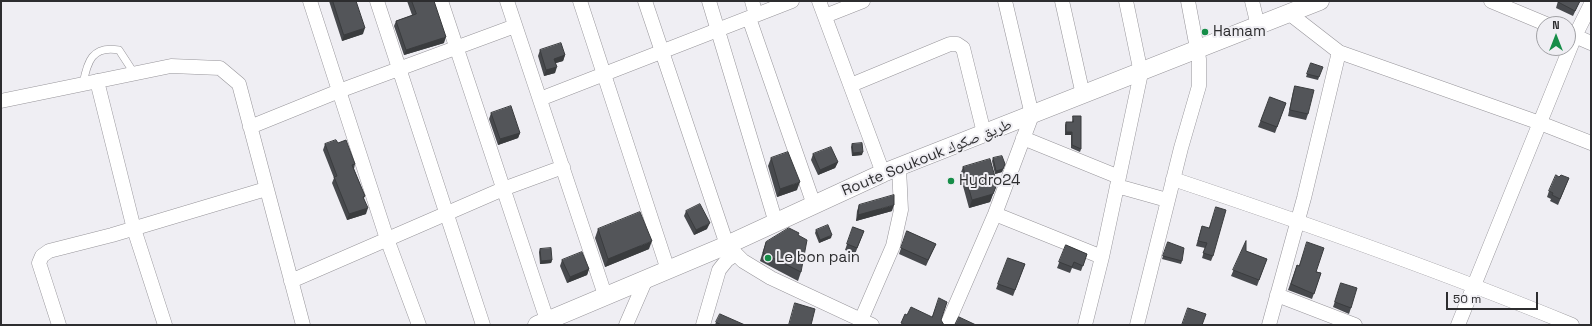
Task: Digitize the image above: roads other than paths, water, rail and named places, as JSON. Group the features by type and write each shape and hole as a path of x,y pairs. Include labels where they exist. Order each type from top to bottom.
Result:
{"street":[{"path":"310,1 387,239 419,325"},
{"path":"377,1 483,325"},
{"path":"441,1 503,189 542,323"},
{"path":"507,1 605,295"},
{"path":"580,1 668,270"},
{"path":"645,1 731,250 743,261 771,278 866,322 893,246 901,210 891,170 851,85 819,1"},
{"path":"709,1 776,223"},
{"path":"752,1 753,16 814,205"},
{"path":"540,99 792,1"},
{"path":"825,16 863,1"},
{"path":"947,325 995,214 1032,115 1005,1"},
{"path":"1062,1 1083,95"},
{"path":"1085,325 1102,257 1141,73 1126,1"},
{"path":"1137,325 1173,179 1199,86 1198,49 1188,1"},
{"path":"1252,1 1258,26"},
{"name":"Route Soukouk طريق صكوك","path":"542,323 605,295 668,270 731,250 776,223 891,170 1141,73 1320,1"},
{"path":"1491,1 1536,20"},
{"path":"1576,28 1591,4"},
{"path":"1290,14 1339,52 1540,123 1591,143"},
{"path":"250,127 339,91 515,26"},
{"path":"1576,37 1591,43"},
{"path":"851,85 950,44 958,44 963,48 984,134"},
{"path":"1268,325 1298,221 1339,52"},
{"path":"1458,325 1540,123 1564,56"},
{"path":"1,101 171,66 220,68 240,84 266,189 303,325"},
{"path":"97,81 134,229 165,325"},
{"path":"1023,138 1118,182 1168,200"},
{"path":"291,281 503,189 563,167"},
{"path":"1173,179 1298,221 1474,285 1572,325"},
{"path":"59,325 39,263 42,256 49,251 134,229 266,189"},
{"path":"995,214 1102,257"},
{"path":"703,325 719,270 727,260 731,250"},
{"path":"626,325 646,279"},
{"path":"1277,295 1355,325"}],"lane":[{"path":"83,84 87,64 94,54 109,48 119,50 134,73"}],"place":[{"name":"Hamam","path":"1205,32"},
{"name":"Hydro24","path":"951,181"},
{"name":"Le bon pain","path":"768,258"}]}
